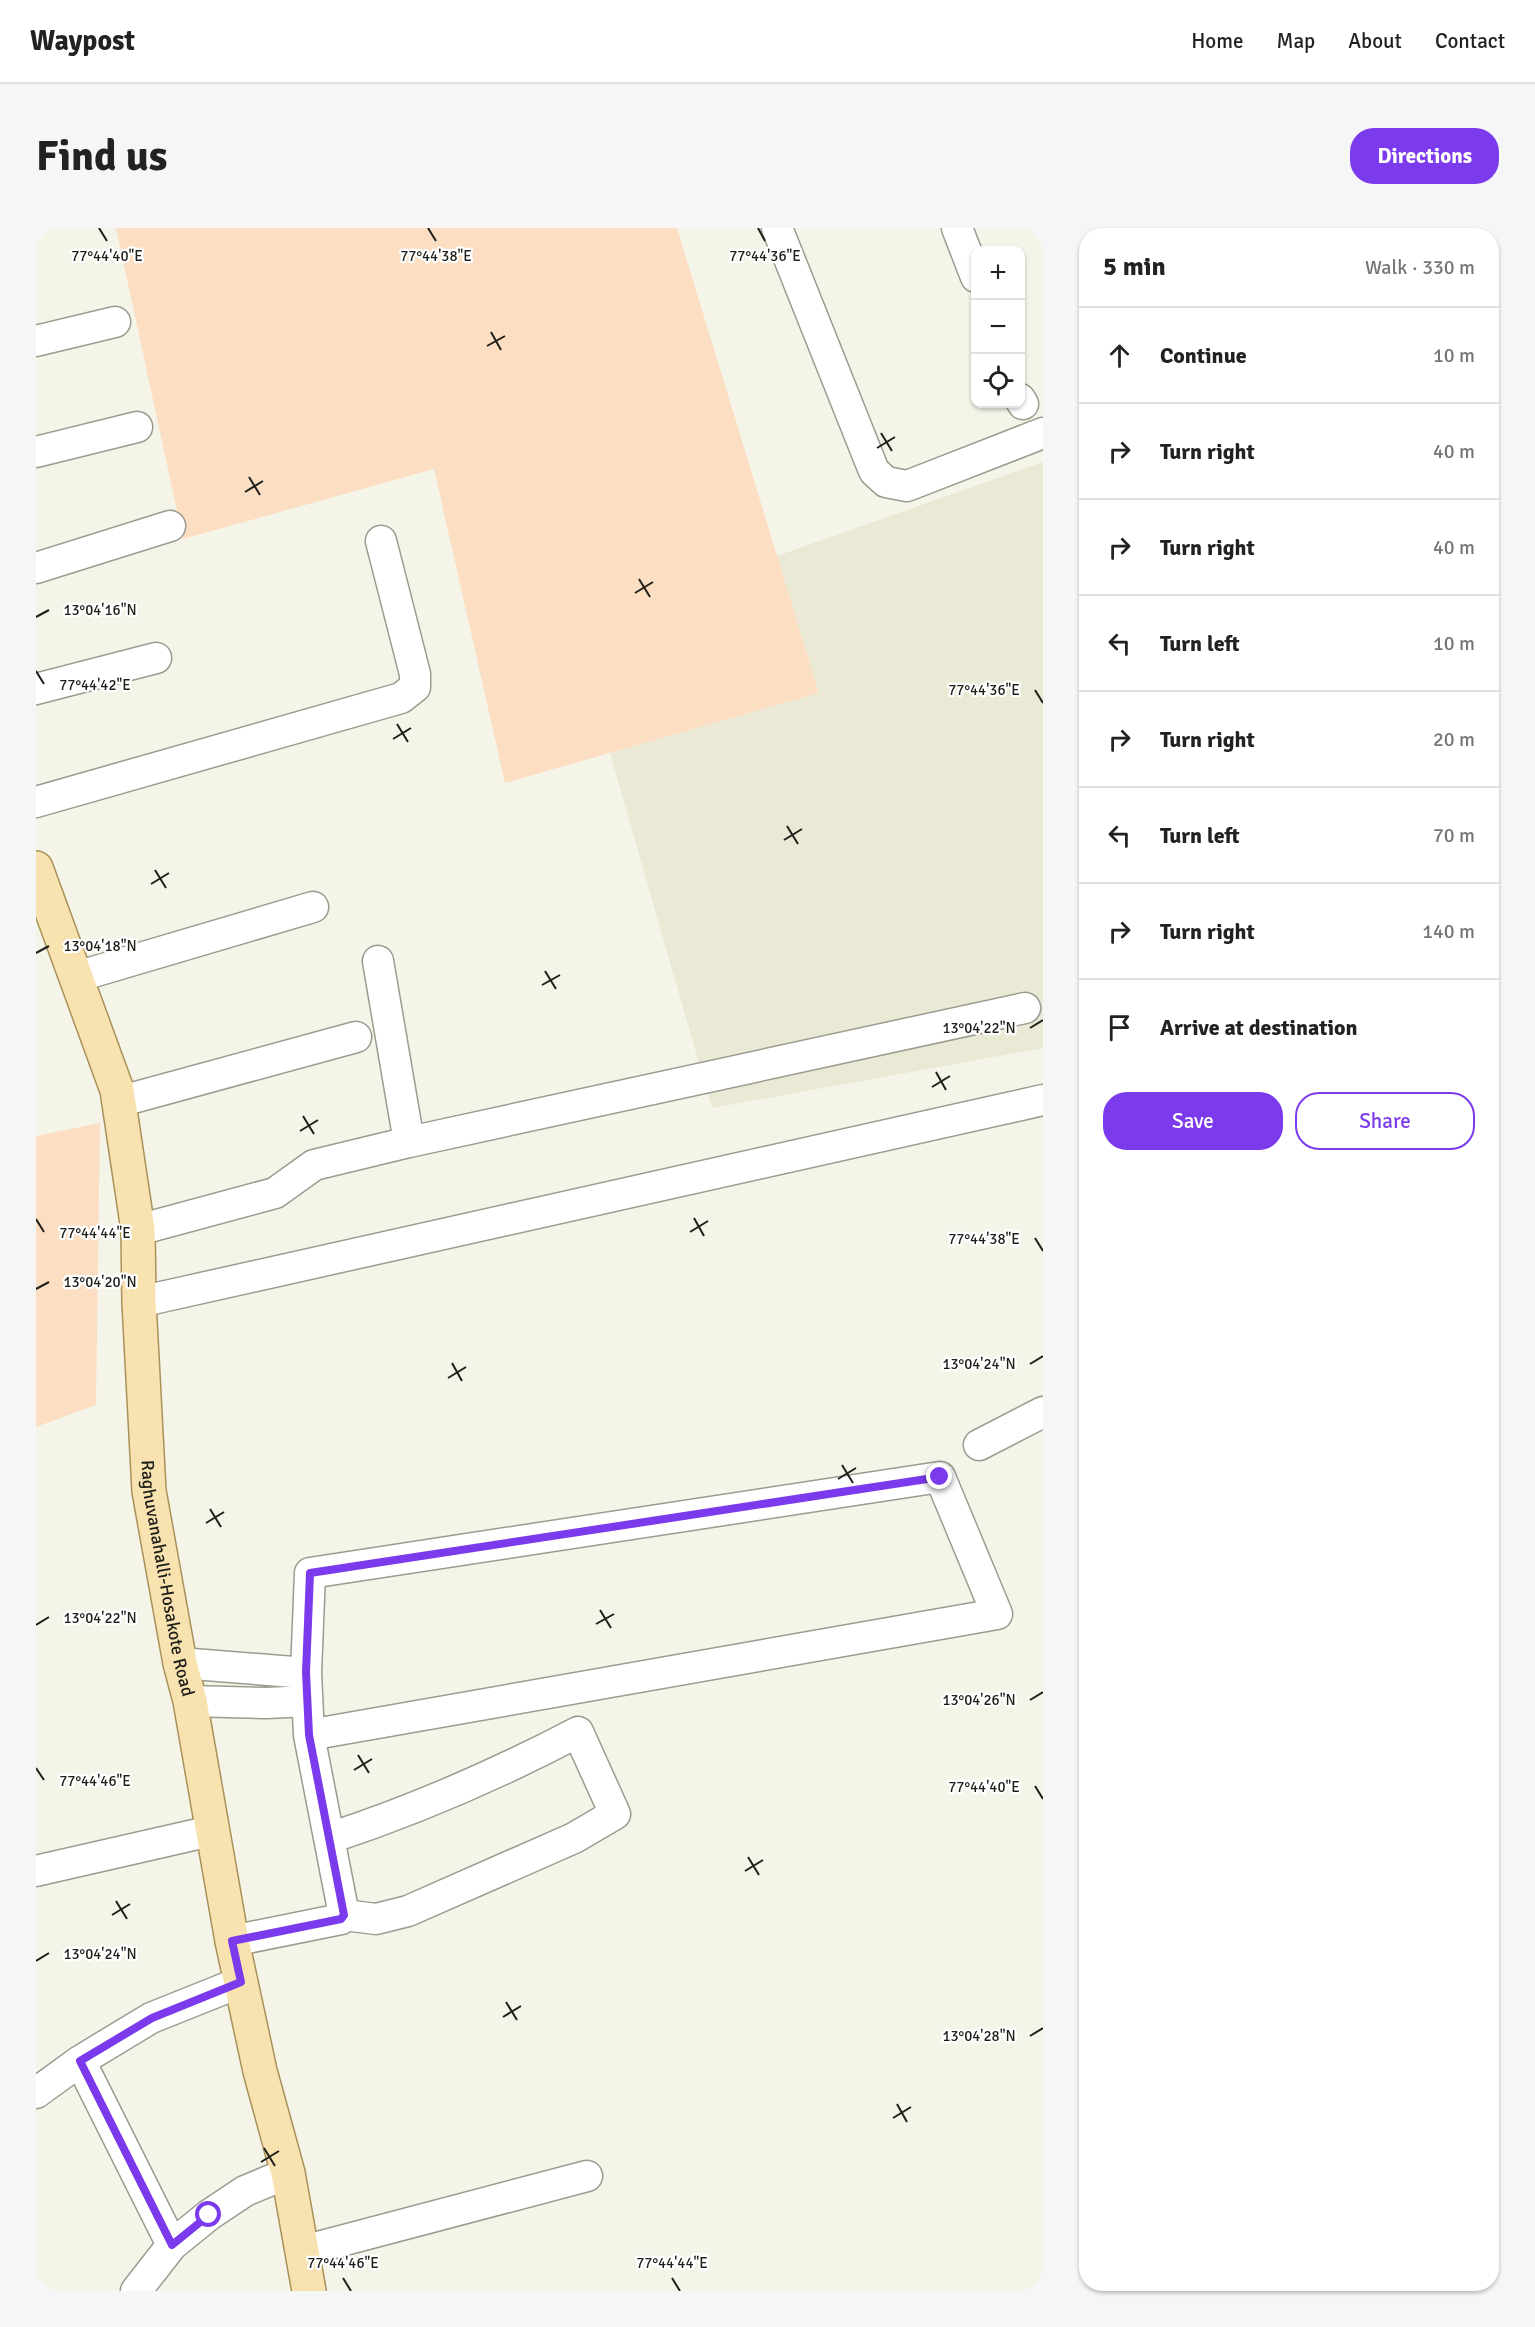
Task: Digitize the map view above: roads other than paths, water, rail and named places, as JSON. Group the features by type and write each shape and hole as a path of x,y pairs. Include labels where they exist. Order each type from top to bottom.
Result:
{"main road":[{"name":"Raghuvanahalli-Hosakote Road","path":"36,868 117,1090 138,1230 139,1302 149,1491 180,1663 190,1701 232,1941 260,2071 288,2173 309,2291"}],"street":[{"path":"777,228 874,471 886,483 907,486 1043,433"},
{"path":"957,228 971,266"},
{"path":"36,341 114,322"},
{"path":"36,452 138,427"},
{"path":"36,568 170,526"},
{"path":"36,802 402,698 414,687 415,674 381,542"},
{"path":"36,689 156,658"},
{"path":"76,977 313,907"},
{"path":"378,962 409,1142"},
{"path":"138,1230 275,1193 314,1165 409,1142 1025,1008"},
{"path":"118,1102 356,1037"},
{"path":"139,1302 1043,1100"},
{"path":"979,1445 1043,1412"},
{"path":"309,1735 997,1614 940,1477 310,1573 306,1687 309,1735 344,1915"},
{"path":"180,1663 306,1687"},
{"path":"190,1701 267,1703 306,1687"},
{"path":"330,1838 369,1825 513,1766 578,1732 615,1814 574,1838 408,1911 376,1919 344,1915"},
{"path":"36,1870 211,1831"},
{"path":"232,1941 341,1919 344,1915"},
{"path":"36,2093 80,2061 152,2018 241,1982"},
{"path":"80,2061 172,2245"},
{"path":"136,2291 172,2245 209,2215 244,2190 288,2173"},
{"path":"303,2251 587,2176"}]}
